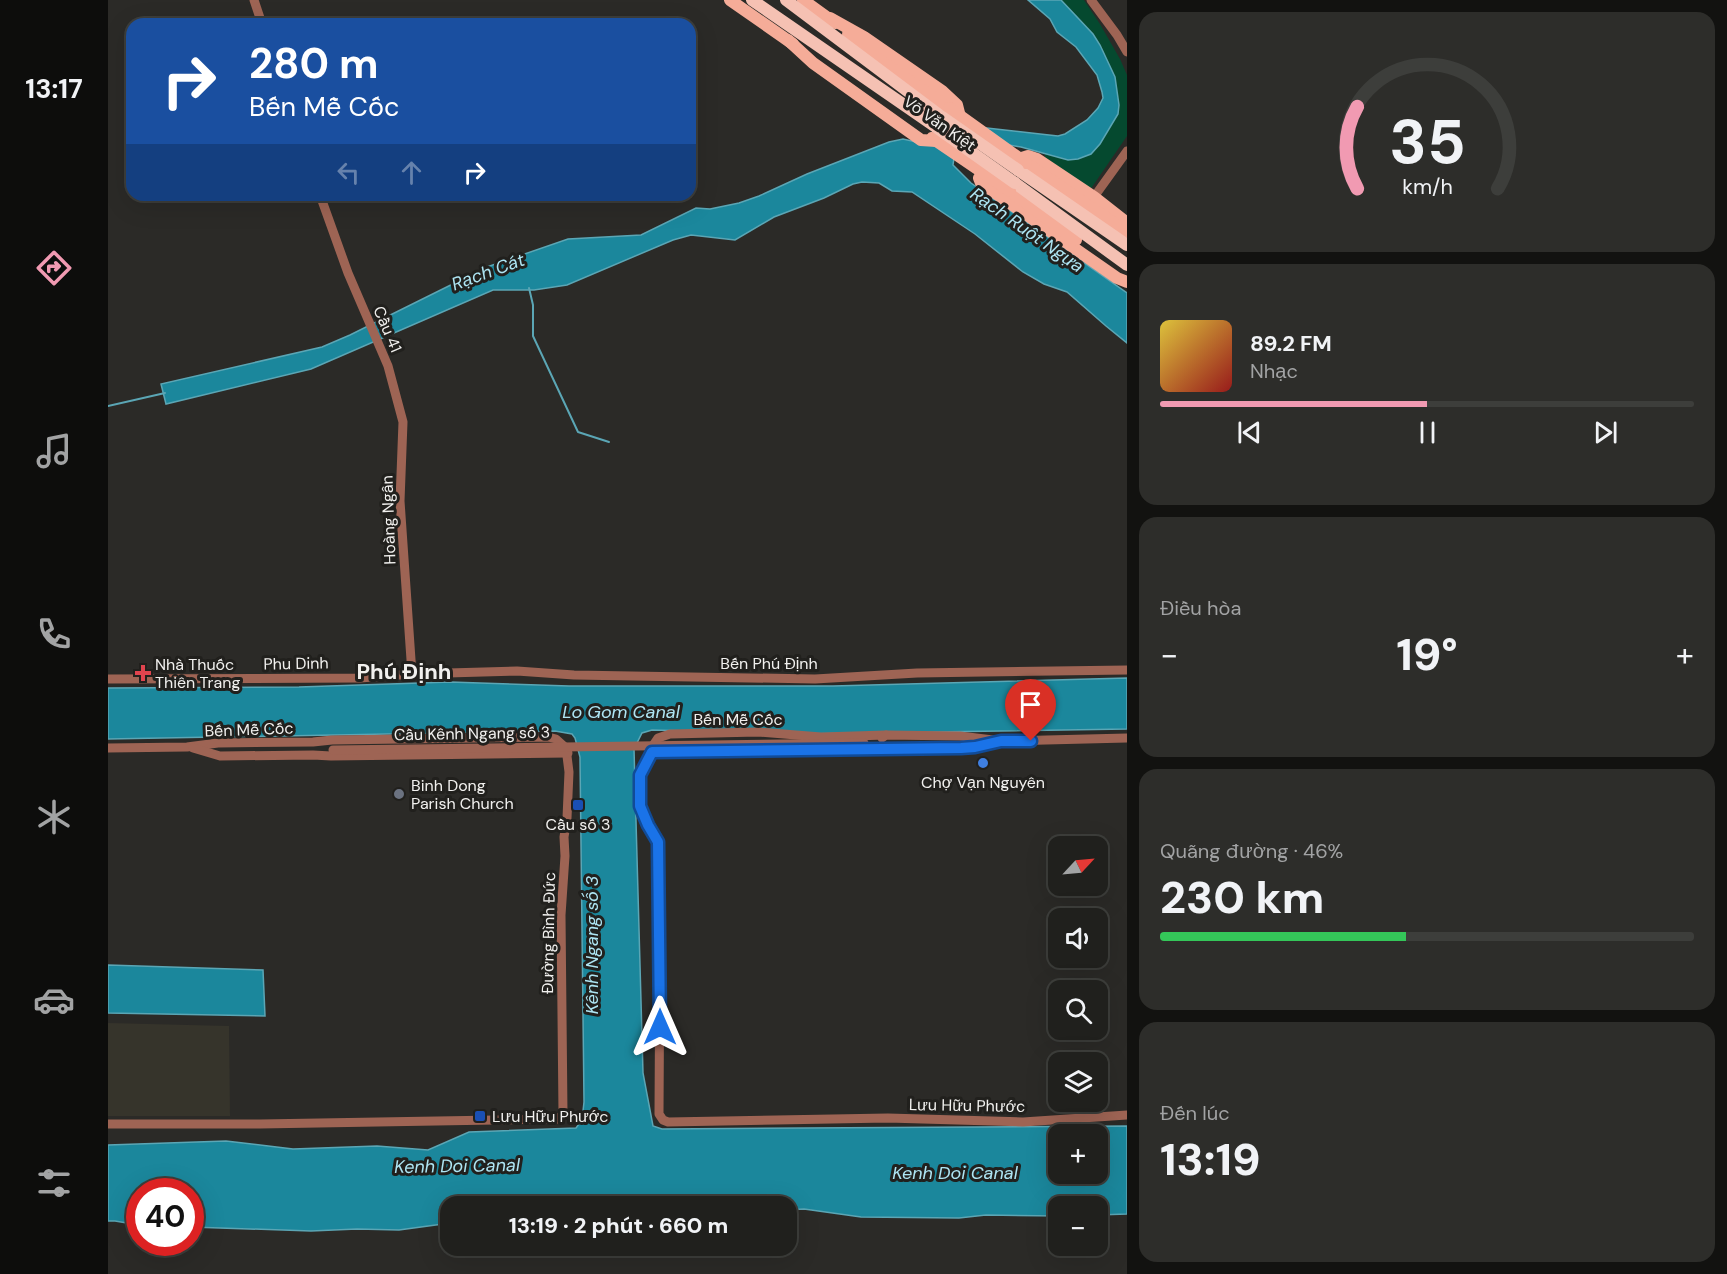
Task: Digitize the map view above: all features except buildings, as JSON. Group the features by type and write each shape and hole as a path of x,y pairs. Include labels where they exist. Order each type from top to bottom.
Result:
{"highway":[{"name":"Võ Văn Kiệt","path":"752,0 940,122 1022,167 1127,245"},
{"name":"Võ Văn Kiệt","path":"786,0 940,122 1013,187 1127,264"}],"main road":[{"name":"Võ Văn Kiệt","path":"730,0 788,40 940,122"},
{"name":"Võ Văn Kiệt","path":"803,0 830,18 872,55 940,122"},
{"path":"788,40 813,63 921,140 936,141 944,138 958,124 960,117 957,105 942,91 864,37 830,18"},
{"path":"1127,223 1094,198 1028,156 984,173 979,178 981,183 1029,217 1117,278 1127,282"},
{"name":"Võ Văn Kiệt","path":"1022,167 1127,232"},
{"name":"Võ Văn Kiệt","path":"1013,187 1127,277"}],"street":[{"path":"254,0 260,18"},
{"path":"1091,0 1127,52"},
{"path":"1094,198 1127,151"},
{"name":"Cầu 41","path":"322,201 348,273 388,366"},
{"name":"Hoàng Ngân","path":"388,366 403,422 400,501 412,674"},
{"name":"Bến Phú Định","path":"412,674 517,671 618,676 815,679 917,673 1127,670"},
{"name":"Phu Dinh","path":"108,679 360,678 412,674"},
{"name":"Bến Mễ Cốc","path":"1001,741 961,748 652,752 652,747 658,738 665,735 758,732 821,737 960,736 1001,741 1127,738"},
{"name":"Bến Mễ Cốc","path":"864,743 876,741 886,735"},
{"path":"960,736 961,748"},
{"name":"Bến Mễ Cốc","path":"108,748 187,747 218,743 253,744 332,740 548,737 560,742 567,748 568,753 220,756 187,747"},
{"name":"Bến Mễ Cốc","path":"313,742 333,750"},
{"name":"Bến Mễ Cốc","path":"864,743 885,750"},
{"name":"Cầu Kênh Ngang số 3","path":"333,750 864,743"},
{"path":"253,744 253,755"},
{"name":"Bến Mễ Cốc","path":"313,755 333,750"},
{"name":"Lưu Hữu Phước","path":"652,752 640,775 640,806 658,842 659,1114 663,1120 668,1122 890,1118 1023,1122 1127,1115"},
{"name":"Đường Bình Đức","path":"108,1124 558,1119 563,1114 561,915 564,837 567,819 568,753"}],"shaded area":[{"path":"108,1023 229,1026 230,1116 108,1116"}],"green space":[{"path":"1061,0 1084,0 1100,24 1127,75 1127,136 1090,190 1045,157 1045,153 1068,160 1091,154 1100,144 1118,114 1115,77 1093,34"}],"water":[{"name":"Rạch Ruột Ngựa","path":"1028,0 1061,0 1093,34 1115,77 1118,114 1100,144 1091,154 1078,159 1068,160 1021,147 984,141 955,151 953,165 971,183 1127,293 1127,343 1067,292 1044,284 1023,272 975,234 912,192 892,191 879,183 862,182 774,217 735,240 691,235 673,240 567,285 534,290 493,290 311,369 166,404 161,384 322,347 487,267 568,239 641,235 696,208 710,209 739,203 889,142 903,139 925,144 978,127 1058,136 1065,134 1087,120 1098,108 1103,98 1102,92 1097,75 1076,47 1057,32 1050,19"},
{"path":"1127,678 1127,729 797,734 652,730 642,733 634,749 643,1073 653,1126 662,1129 1048,1127 1048,1184 1108,1184 1108,1126 1127,1126 1127,1214 1108,1215 1108,1196 1048,1196 1048,1216 986,1215 959,1218 861,1217 797,1209 797,1196 440,1196 440,1224 399,1230 311,1231 204,1227 204,1178 126,1178 126,1223 108,1221 108,1145 226,1141 293,1149 377,1146 428,1150 469,1132 576,1128 582,1120 584,1102 580,757 572,734 555,731 108,739 108,688 299,687 450,682 569,686 833,686"},
{"path":"108,965 263,970 265,1016 108,1013"}],"waterway":[{"path":"529,288 533,305 533,336 578,432 609,442"},
{"name":"Rạch Cát","path":"108,406 165,393"}],"place":[{"name":"Nhà Thuốc Thiên Trang","path":"143,673"},
{"name":"Chợ Vạn Nguyên","path":"983,763"},
{"name":"Binh Dong Parish Church","path":"399,794"},
{"name":"Cầu số 3","path":"578,805"},
{"name":"Lưu Hữu Phước","path":"480,1116"}],"district":[{"name":"Phú Định","path":"404,671"}],"route":[{"path":"660,1027 658,842 640,806 640,775 651,758 652,752 961,748 1001,741 1031,741"}],"water label":[{"name":"Lo Gom Canal","path":"621,712"},
{"name":"Kênh Ngang số 3","path":"592,945"},
{"name":"Kenh Doi Canal","path":"457,1166"},
{"name":"Kenh Doi Canal","path":"955,1173"}]}
